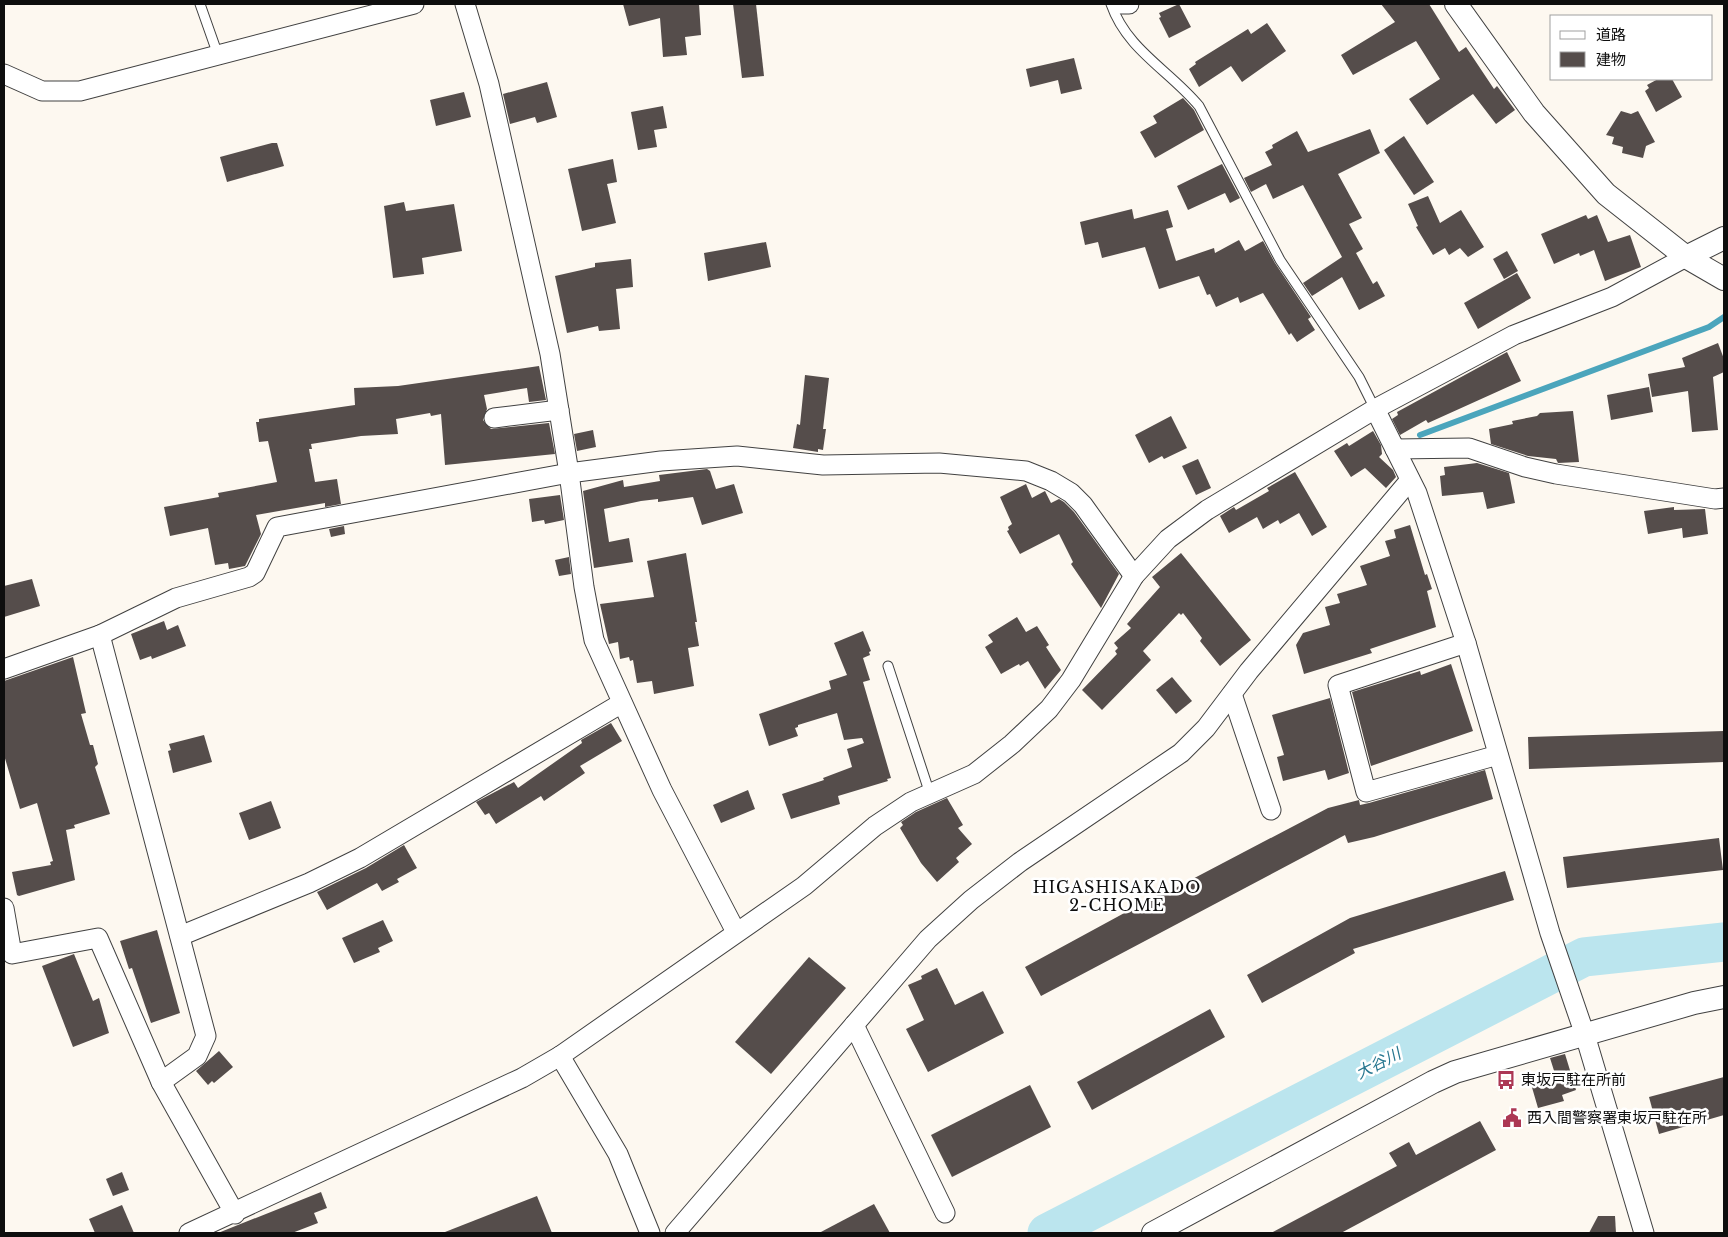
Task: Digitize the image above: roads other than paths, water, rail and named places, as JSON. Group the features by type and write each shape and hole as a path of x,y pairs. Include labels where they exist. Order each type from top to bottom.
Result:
{"street":[{"path":"4,74 42,91 80,90 414,4"},
{"path":"465,4 489,84 550,354 584,587 594,640 662,790 736,932"},
{"path":"1119,4 1129,4"},
{"path":"1456,4 1534,113 1606,194 1686,257 1724,279"},
{"path":"189,1233 235,1214 522,1078 560,1056 804,886 875,826 911,802 974,774 1012,744 1048,708 1071,680 1134,576 1168,539 1207,510 1375,409 1514,335 1612,297 1724,238"},
{"path":"1375,409 1417,493 1466,643 1550,933 1585,1035 1644,1233"},
{"path":"494,418 559,410"},
{"path":"1395,449 1469,448 1525,467 1556,474 1715,499 1724,498"},
{"path":"4,669 100,635 176,598 249,577 255,573 277,527 569,474 661,461 737,456 823,465 939,463 1026,471 1051,481 1071,493 1083,505 1134,576"},
{"path":"674,1233 928,939 971,900 1020,862 1181,753 1206,728 1232,694 1410,480"},
{"path":"100,635 206,1036 197,1056 161,1082"},
{"path":"1466,643 1338,685 1366,792 1498,755"},
{"path":"1232,694 1271,810"},
{"path":"180,936 309,883 360,858 622,703"},
{"path":"4,908 12,954 98,938 161,1082 235,1214"},
{"path":"1153,1233 1433,1082 1455,1072 1694,1003 1724,997"},
{"path":"854,1025 945,1213"},
{"path":"560,1056 618,1154 650,1233"}],"lane":[{"path":"200,4 218,54"},
{"path":"1111,4 1118,23 1141,52 1182,86 1199,106 1280,260 1359,378 1375,409"},
{"path":"888,666 930,794"}],"waterway":[{"path":"1420,435 1709,327 1724,317"},
{"name":"大谷川","path":"1047,1233 1584,957 1724,942"}],"place":[{"name":"東坂戸駐在所前","path":"1506,1080"},
{"name":"西入間警察署東坂戸駐在所","path":"1512,1118"}],"district":[{"name":"HIGASHISAKADO 2-CHOME","path":"1117,896"}]}
